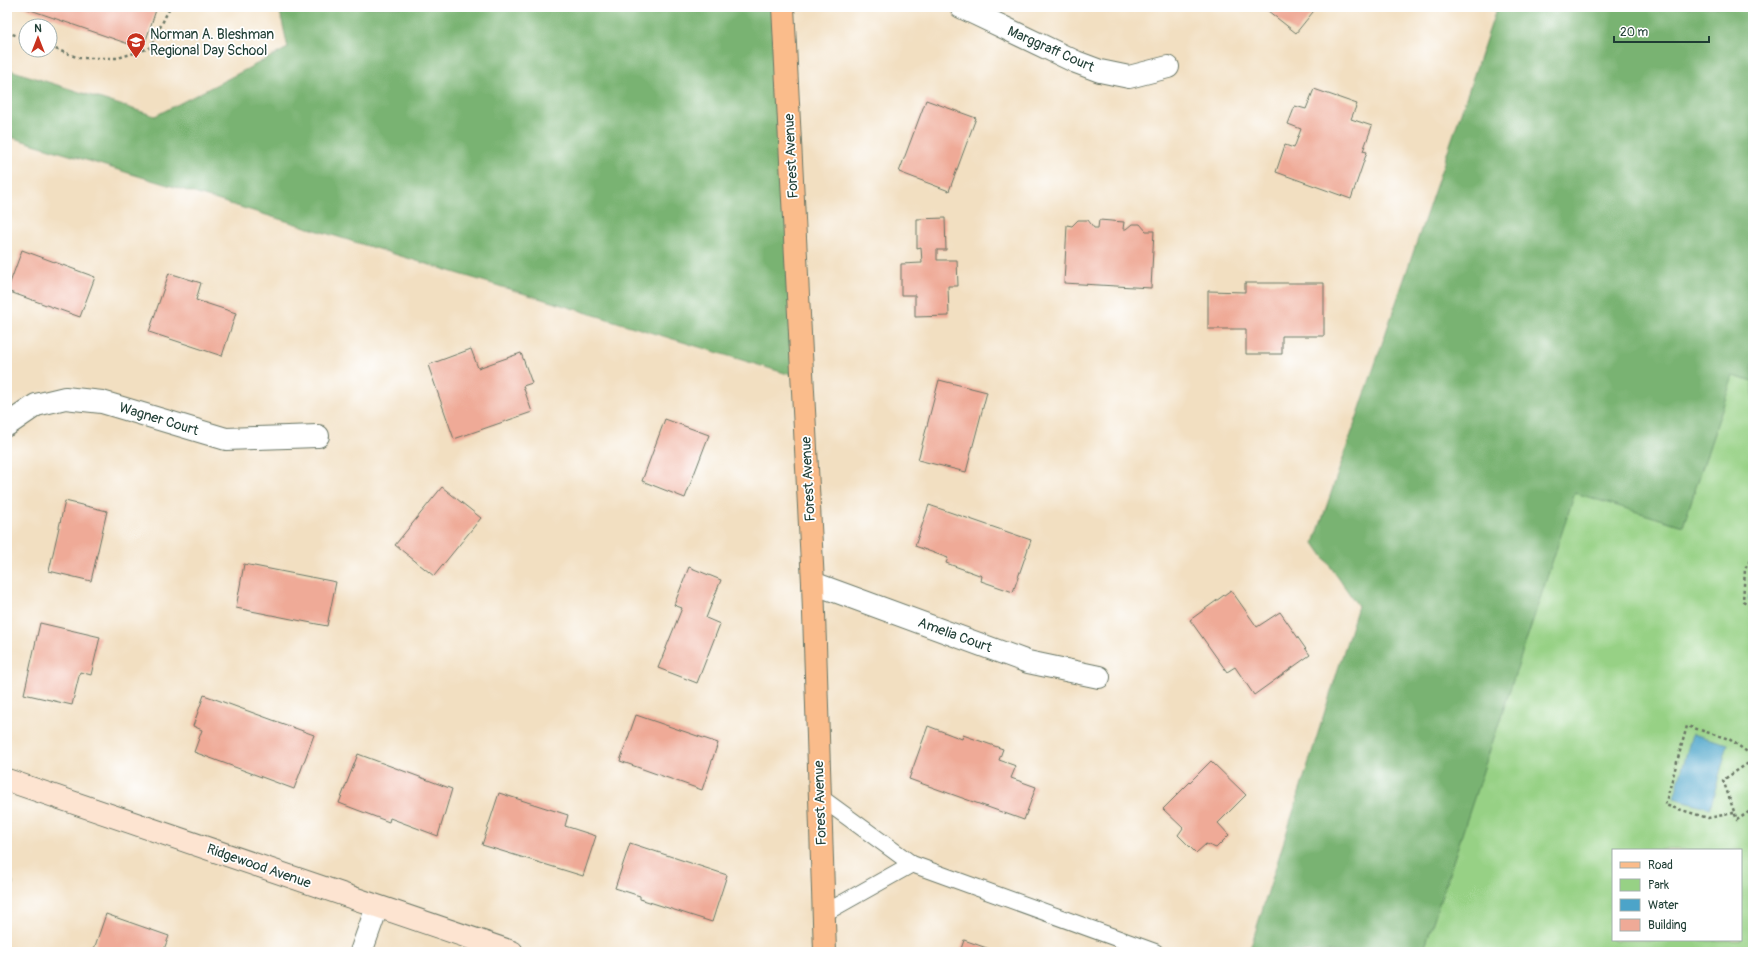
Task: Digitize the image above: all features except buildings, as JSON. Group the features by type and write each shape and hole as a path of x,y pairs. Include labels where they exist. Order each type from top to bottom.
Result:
{"main road":[{"name":"Forest Avenue","path":"783,7 813,584 825,952"}],"street":[{"name":"Marggraff Court","path":"961,7 1076,62 1100,71 1129,77 1168,67"},
{"name":"Wagner Court","path":"7,426 36,405 65,398 102,402 226,439 318,436"},
{"name":"Amelia Court","path":"813,584 1028,662 1099,677"},
{"name":"Ridgewood Avenue","path":"7,780 512,952"},
{"path":"361,952 376,906"}],"lane":[{"path":"820,797 912,864 1155,952"},
{"path":"823,914 912,864"}],"path":[{"path":"58,50 79,58 118,58 150,48 170,7"},
{"path":"7,32 18,36"},
{"path":"1753,555 1745,569 1743,602 1753,607"},
{"path":"1734,813 1708,818 1665,805 1688,726 1729,739 1753,756"},
{"path":"1753,760 1723,780 1737,820 1753,808"}],"green space":[{"path":"279,7 783,7 801,378 7,136 7,69 155,116 288,48"},
{"path":"1497,7 1753,7 1753,382 1733,376 1683,526 1575,493 1423,952 1249,952 1358,606 1314,543"},
{"path":"1733,375 1753,382 1753,952 1423,952 1575,492 1683,526"},
{"path":"7,880 13,883 7,904"}],"water":[{"path":"1753,569 1753,585 1749,581"},
{"path":"1753,585 1753,601 1748,599"},
{"path":"1692,734 1728,744 1710,808 1674,798"}],"place":[{"name":"Norman A. Bleshman Regional Day School","path":"136,59"}]}
